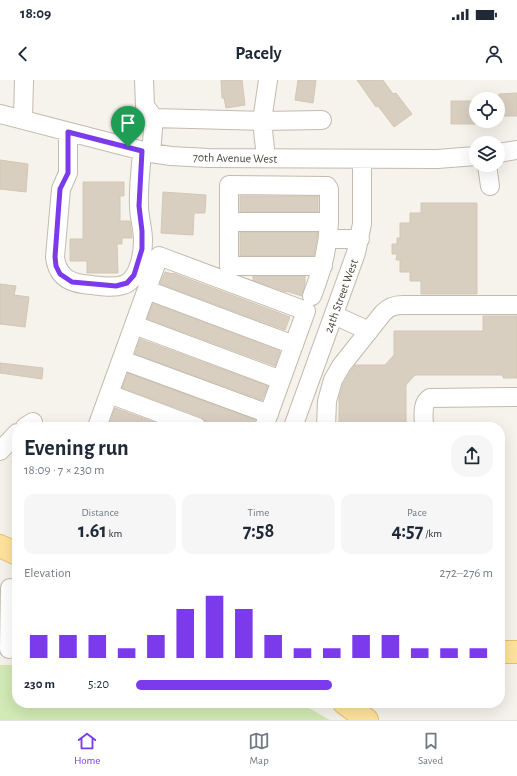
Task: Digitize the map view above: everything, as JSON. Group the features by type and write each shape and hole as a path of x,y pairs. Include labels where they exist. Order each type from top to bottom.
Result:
{"main road":[{"path":"0,546 12,552"},
{"path":"505,652 517,652"}],"street":[{"path":"23,120 24,80"},
{"path":"144,80 145,106 154,118"},
{"path":"266,158 262,121 268,80"},
{"name":"70th Avenue West","path":"0,114 146,152 171,156 208,158 362,159 437,159 469,157"},
{"path":"154,118 262,121 322,120"},
{"path":"68,132 68,173 60,189 55,257 56,266 60,274 72,282 116,286 127,283 134,275 142,249 139,201 146,152 154,118"},
{"path":"505,152 517,150"},
{"name":"24th Street West","path":"295,422 352,267 360,239 362,210 362,159"},
{"path":"488,172 490,186"},
{"path":"312,296 323,266 329,230 329,189 327,186 230,185 229,266 323,266"},
{"path":"229,222 329,230 360,239"},
{"path":"99,422 159,256 306,311 266,421 122,360"},
{"path":"147,290 294,345"},
{"path":"326,422 326,401 333,380 341,366 388,308 396,305 517,305"},
{"path":"334,314 369,331"},
{"path":"134,325 281,380"},
{"path":"109,394 184,422"},
{"path":"424,422 424,406 426,401 430,398 517,397"},
{"path":"0,451 12,438"},
{"path":"9,587 9,650"}],"green space":[{"path":"0,665 12,665 12,708 309,708 330,720 0,720"}],"building":[{"path":"221,80 242,80 245,105 226,108 224,98 222,98"},
{"path":"298,80 316,80 313,103 295,100"},
{"path":"357,80 383,80 393,94 396,93 412,114 394,127 378,106 376,107"},
{"path":"517,93 517,116 505,116 505,94"},
{"path":"451,101 469,101 469,124 451,124"},
{"path":"0,160 28,164 26,192 0,189"},
{"path":"83,182 124,182 124,196 120,196 120,221 130,221 132,238 122,238 122,244 117,244 118,273 87,273 87,261 70,261 70,239 83,239"},
{"path":"163,192 206,195 205,213 194,213 193,235 161,233"},
{"path":"240,196 318,196 318,212 240,212"},
{"path":"421,203 477,203 477,294 421,294 421,281 410,281 410,272 400,272 400,260 396,260 397,254 392,254 392,244 397,244 397,238 400,238 400,223 410,223 410,213 421,213"},
{"path":"240,232 318,232 314,256 240,256"},
{"path":"165,272 173,273 290,317 285,330 160,284"},
{"path":"253,276 305,276 302,296 253,280"},
{"path":"0,284 16,286 14,295 29,297 25,327 0,324"},
{"path":"153,303 280,351 275,366 147,319"},
{"path":"483,316 517,316 517,378 503,378 503,375 415,375 406,385 406,422 339,422 339,398 343,384 350,372 355,365 385,365 394,355 394,331 483,331"},
{"path":"140,339 268,386 262,400 135,354"},
{"path":"0,363 43,368 42,379 0,373"},
{"path":"128,373 255,420 255,422 205,422 201,417 122,388"},
{"path":"115,408 153,422 110,422"}],"route":[{"path":"68,132 128,147 142,151 139,206 143,240 137,268 131,280 123,285 103,286 72,282 60,274 56,266 55,257 60,189 68,173 68,132"}]}
